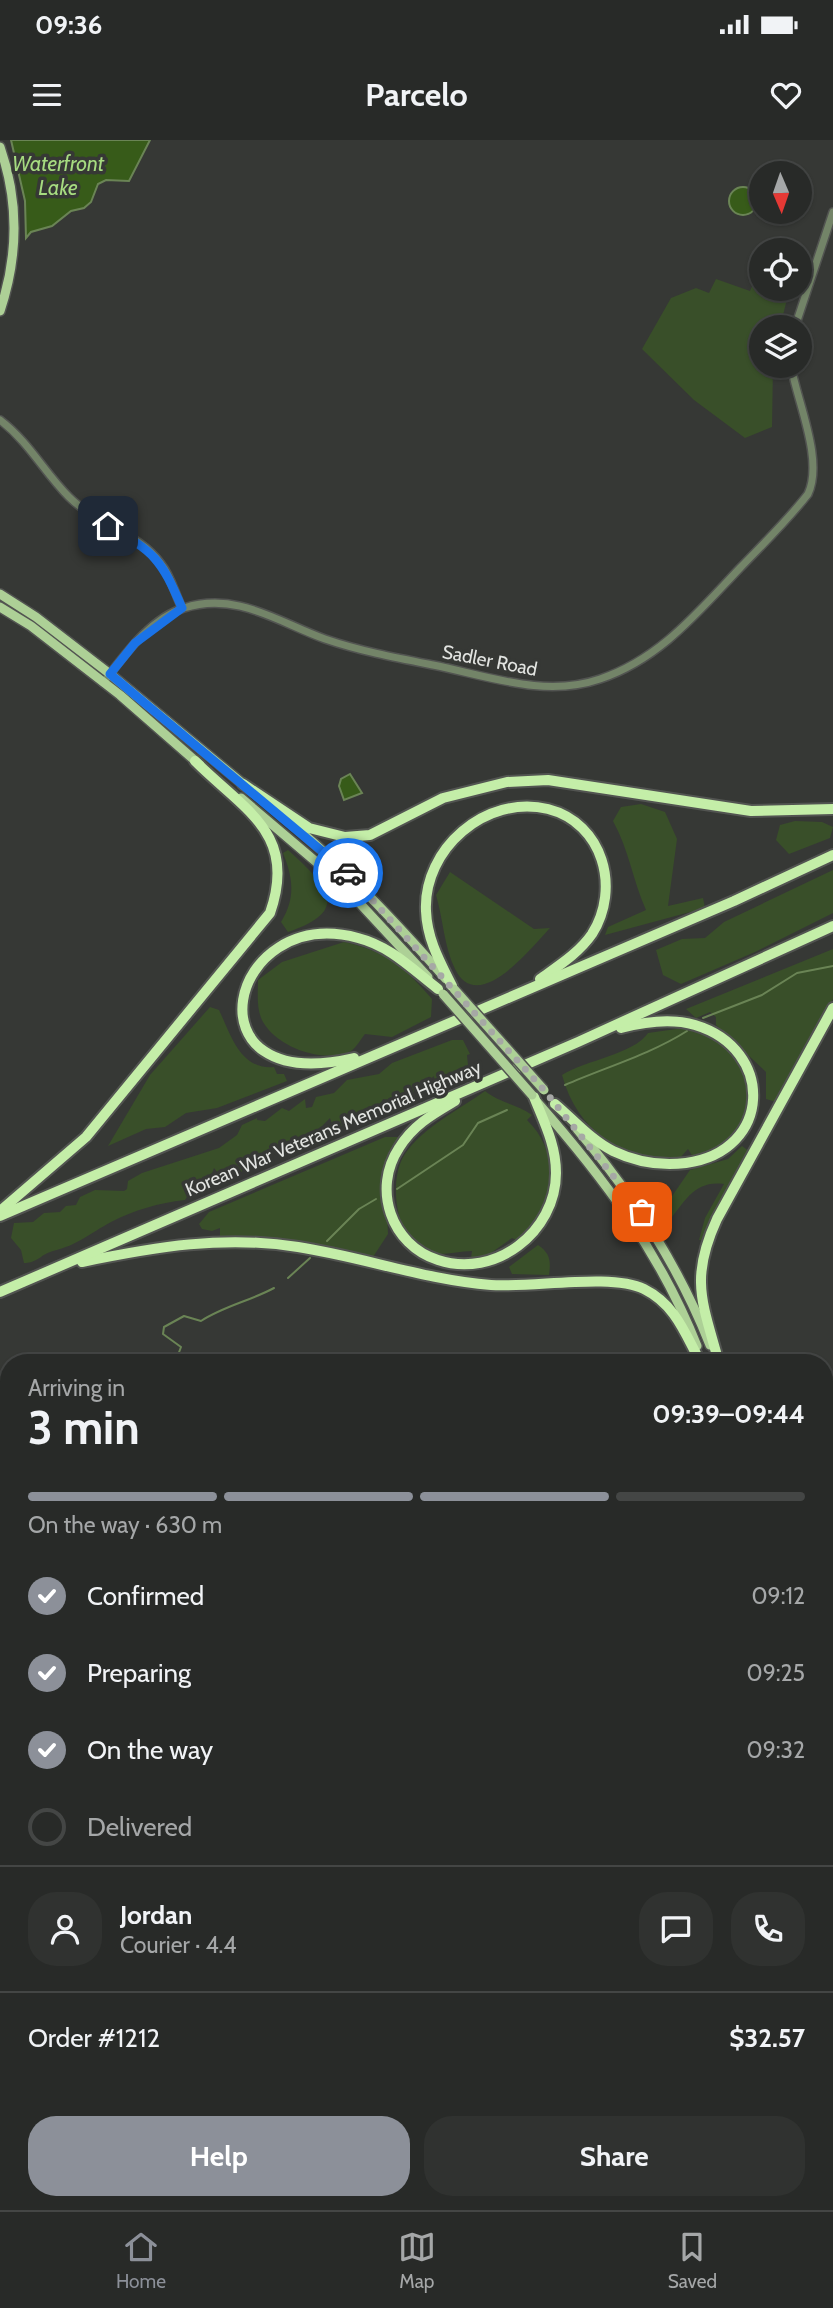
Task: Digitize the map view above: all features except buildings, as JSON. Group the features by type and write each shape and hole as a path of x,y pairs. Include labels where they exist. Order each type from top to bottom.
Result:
{"highway":[{"path":"0,1214 86,1137 270,913 277,892 279,870 269,834 254,814 195,761"},
{"path":"243,784 309,828 345,837 370,835 443,799 507,782 548,780 751,811 833,809"},
{"path":"453,987 437,957 427,925 427,895 432,875 452,841 470,825 499,811 530,807 557,812 583,828 602,858 607,888 601,917 584,944 525,990"},
{"path":"0,1214 833,855"},
{"name":"Korean War Veterans Memorial Highway","path":"0,1292 578,1042 833,926"},
{"path":"416,1037 335,1063 290,1061 266,1051 249,1035 241,1016 243,992 251,975 272,954 303,939 329,934 355,937 389,951 440,991"},
{"path":"716,1354 700,1298 700,1275 706,1245 717,1219 833,1008"},
{"path":"555,1104 607,1147 657,1163 691,1162 714,1156 736,1140 750,1119 754,1094 748,1070 726,1042 705,1029 688,1023 663,1021 622,1027 578,1042"},
{"path":"496,1077 424,1119 399,1146 391,1163 386,1191 391,1217 406,1241 428,1256 448,1263 485,1262 514,1249 538,1226 551,1200 556,1170 550,1138 533,1096"},
{"path":"62,1266 167,1245 246,1242 322,1251 471,1283 530,1286 608,1281 630,1283 658,1298 677,1315 697,1354"}],"main road":[{"path":"0,147 11,188 14,221 12,264 0,311"},
{"path":"0,594 36,617 110,674 336,861 453,987 625,1187 658,1237 691,1300 714,1354"},
{"path":"0,607 31,626 103,682 319,862 373,916 533,1096 610,1188 640,1230 669,1283 698,1354"}],"street":[{"path":"799,315 833,212"},
{"name":"Sadler Road","path":"103,682 135,643 182,608 218,603 248,606 343,645 518,684 566,685 597,680 617,673 667,642 808,494 812,484 812,459 794,378"},
{"path":"0,420 21,438 80,507 153,554 168,576 182,608"}],"shaded area":[{"path":"716,279 749,291 749,301 786,301 783,315 749,315 749,378 773,378 772,427 745,438 694,400 642,349 671,298 696,288 709,293"},
{"path":"641,804 665,812 677,839 668,906 703,898 705,908 605,935 608,927 646,910 613,821 621,807"},
{"path":"795,821 822,822 833,827 830,838 789,854 776,840 780,825"},
{"path":"288,850 321,885 327,895 327,905 321,915 309,924 288,932 281,922 291,896 291,879 283,853"},
{"path":"833,870 833,913 755,952 681,984 663,975 656,950 682,939 705,938 724,922"},
{"path":"450,872 534,929 550,928 518,962 490,982 477,985 465,982 451,960 436,895"},
{"path":"344,942 372,950 394,962 413,978 432,999 431,1017 392,1037 365,1034 353,1050 340,1055 315,1054 290,1046 263,1022 258,1007 258,980 282,962"},
{"path":"833,949 833,999 776,1102 766,1099 766,1072 716,1025 716,1017 710,1012 696,1018 686,1009"},
{"path":"210,1007 219,1010 233,1040 245,1057 253,1063 274,1067 277,1074 284,1074 287,1081 217,1108 186,1113 165,1127 146,1129 108,1146 150,1075"},
{"path":"683,1028 725,1045 743,1066 748,1078 749,1103 733,1137 720,1148 693,1157 688,1149 678,1160 638,1154 604,1138 590,1127 569,1095 562,1075 621,1052 648,1033"},
{"path":"452,1040 463,1040 470,1054 467,1055 469,1075 452,1078 435,1089 434,1076 404,1098 383,1099 379,1109 358,1115 335,1133 330,1118 314,1134 286,1150 275,1146 245,1170 222,1178 214,1168 210,1179 194,1187 185,1200 156,1205 129,1214 33,1262 24,1263 21,1250 11,1238 14,1223 33,1222 44,1213 60,1212 66,1206 76,1205 80,1197 95,1190 124,1191 128,1181 142,1173 219,1148 237,1135 242,1125 257,1118 265,1121 282,1108 289,1111 305,1099 306,1108 312,1107 316,1097 334,1093 347,1080 379,1074 392,1063"},
{"path":"485,1091 532,1115 527,1120 539,1134 549,1165 546,1197 530,1228 519,1241 512,1238 481,1260 471,1258 472,1251 442,1254 424,1251 414,1244 406,1233 397,1207 400,1165 405,1154 421,1135"},
{"path":"385,1137 398,1137 384,1176 388,1234 373,1257 220,1236 220,1228 212,1231 202,1229 199,1224 209,1212"},
{"path":"742,1146 750,1152 704,1240 699,1240 705,1218 724,1184 705,1185 698,1189 686,1199 669,1221 657,1218 690,1170 728,1159"},
{"path":"538,1245 549,1258 549,1275 512,1274 509,1267"}],"water":[{"name":"Waterfront Lake","path":"11,140 150,140 129,181 106,180 98,184 91,202 84,208 71,211 52,226 31,232 26,238 25,201"},
{"path":"738,188 748,188 749,213 738,214 730,206 730,196"},
{"path":"350,774 362,793 344,800 339,786 341,779"}],"waterway":[{"path":"703,1018 762,995 797,973 833,966"},
{"path":"565,1085 643,1054 687,1031"},
{"path":"397,1189 463,1145 478,1123 507,1110"},
{"path":"327,1241 359,1209 376,1199"},
{"path":"288,1278 310,1258"},
{"path":"178,1354 181,1347 163,1334 164,1327 184,1316 201,1321 274,1288"}],"way so far":[{"path":"348,873 372,896 544,1090 625,1187 642,1212"}],"route":[{"path":"108,526 141,544 153,554 162,564 182,608 135,643 110,674 319,846 348,873"}]}
